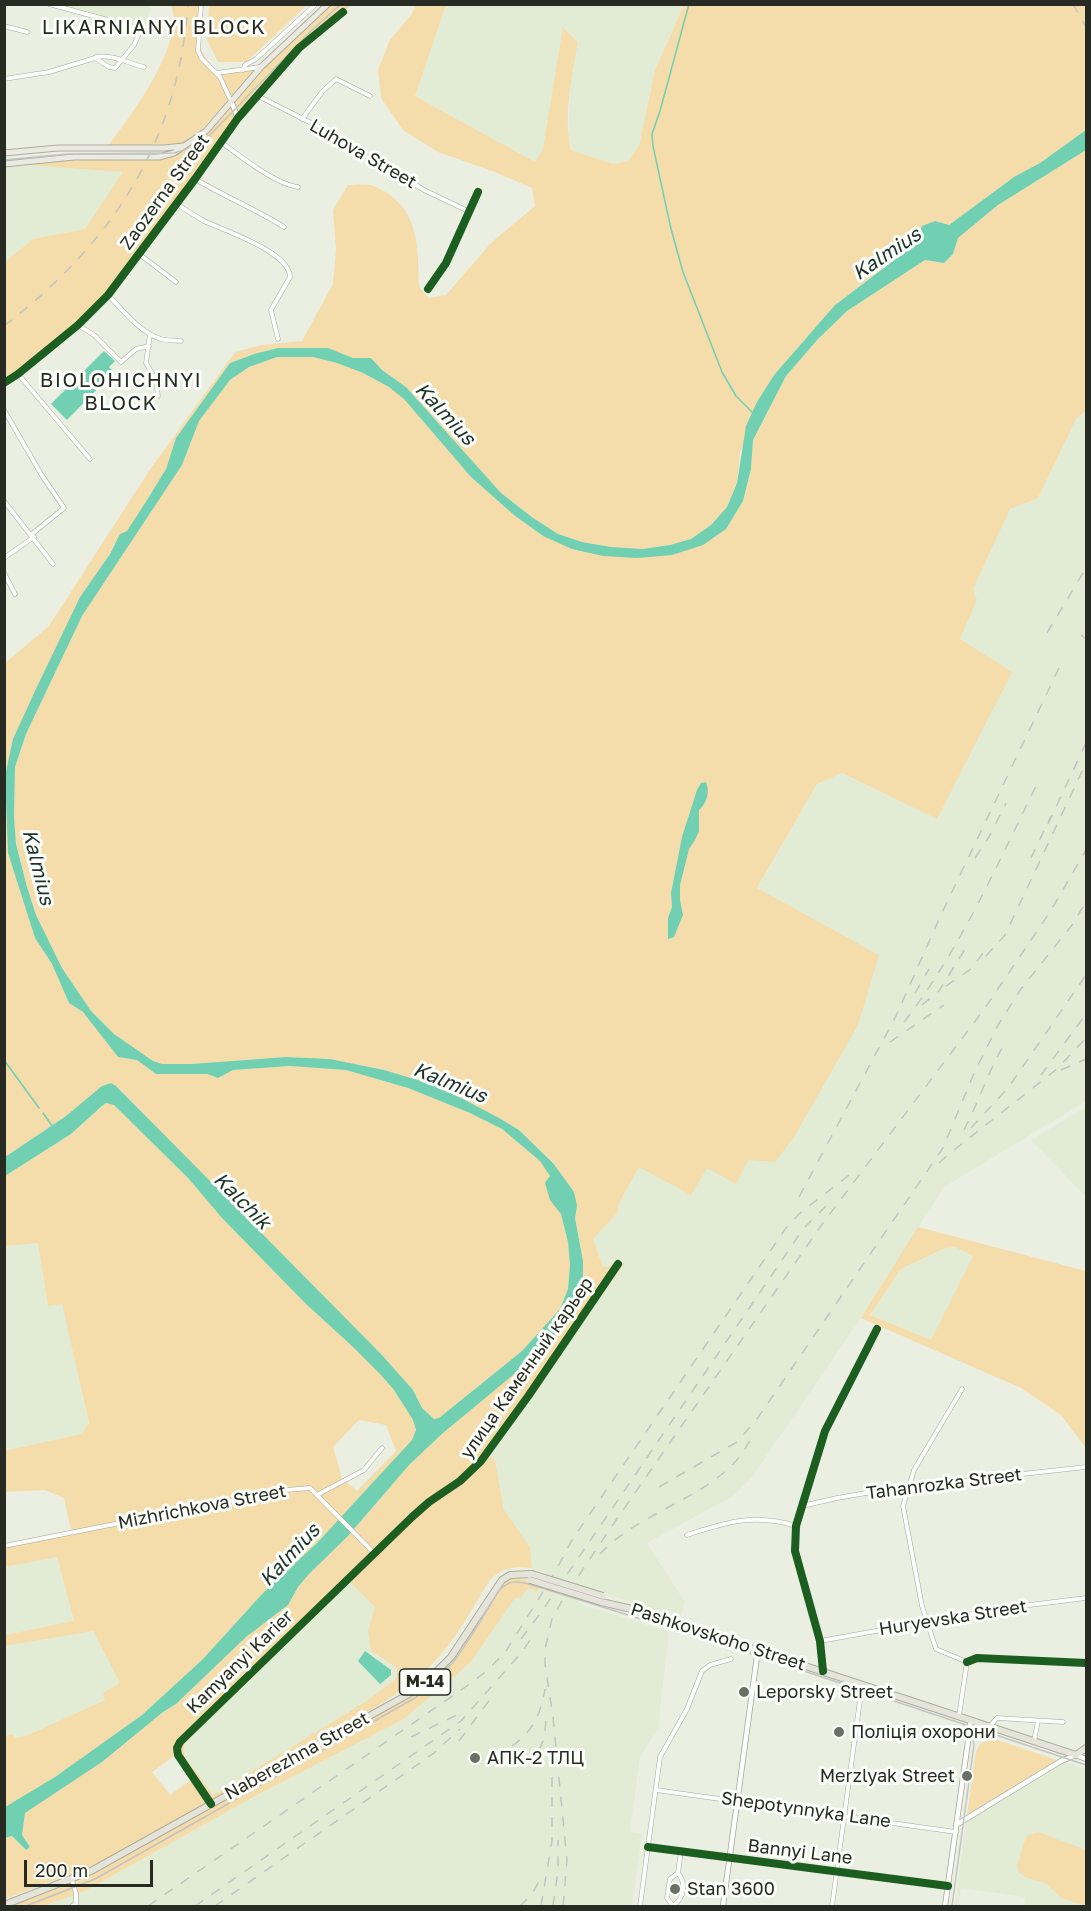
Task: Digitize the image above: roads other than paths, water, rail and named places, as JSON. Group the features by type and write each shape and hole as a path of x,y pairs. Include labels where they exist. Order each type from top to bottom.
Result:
{"highway":[{"name":"Naberezhna Street","path":"4,1905 72,1880 107,1862 386,1707 421,1685 455,1651 498,1584 506,1576 517,1574 531,1577 622,1605"},
{"name":"Pashkovskoho Street","path":"622,1605 1076,1755"},
{"path":"1076,1755 1086,1748"}],"main road":[{"name":"Zaozerna Street","path":"4,164 74,157 159,157 174,153 206,130 261,67 328,4"},
{"path":"4,153 58,148 185,146"}],"street":[{"path":"49,4 141,30 134,45 118,66 112,68 95,58"},
{"path":"201,4 198,51 202,59 225,85 238,118"},
{"path":"243,70 245,64 256,59 316,4"},
{"name":"Zaozerna Street","path":"4,383 78,325 108,295 238,118 299,48 343,12"},
{"path":"4,26 27,32"},
{"path":"4,79 49,72 106,56 144,67"},
{"path":"216,73 261,67"},
{"path":"302,119 322,92 336,79 370,96"},
{"name":"Luhova Street","path":"258,96 333,134 426,191 468,211"},
{"path":"221,142 289,186 298,187"},
{"path":"195,179 284,227"},
{"path":"428,289 446,263 478,192"},
{"path":"177,204 203,220 262,248 288,266 290,277 271,310 278,339"},
{"path":"139,254 176,282"},
{"path":"108,295 150,334 162,340 181,341"},
{"path":"78,325 94,335 121,362 136,349 149,346"},
{"path":"150,334 146,363 156,380 158,396"},
{"path":"18,374 90,459"},
{"path":"4,410 41,474 64,508 4,558"},
{"path":"4,501 6,508 33,536 53,564"},
{"path":"4,573 15,594"},
{"name":"улица Каменный карьер","path":"374,1553 429,1502 460,1481 481,1461 618,1264"},
{"path":"823,1671 820,1641 797,1563 794,1538 825,1431 876,1329"},
{"path":"962,1389 914,1470 904,1501 922,1606 937,1651 967,1662 976,1658 1086,1664"},
{"path":"374,1553 317,1495 364,1470 382,1448"},
{"name":"Tahanrozka Street","path":"802,1506 863,1493 908,1490 977,1479 1086,1467"},
{"name":"Mizhrichkova Street","path":"4,1546 286,1490 310,1488 317,1495"},
{"path":"687,1534 739,1520 785,1523 796,1526"},
{"name":"Kamyanyi Karier","path":"211,1804 178,1755 177,1748 180,1742 374,1553"},
{"name":"Huryevska Street","path":"820,1641 1005,1608 1086,1598"},
{"path":"723,1906 758,1649"},
{"path":"640,1906 660,1757 687,1709 702,1671 710,1665 731,1659"},
{"path":"959,1716 967,1662"},
{"path":"832,1906 862,1684"},
{"path":"990,1726 997,1718 1063,1722"},
{"path":"945,1906 971,1720"},
{"path":"1034,1741 1038,1721"},
{"path":"956,1828 1060,1761 1076,1755"},
{"name":"Pashkovskoho Street","path":"1076,1755 1086,1759"},
{"name":"Shepotynnyka Lane","path":"656,1790 844,1816 956,1828"},
{"name":"Bannyi Lane","path":"648,1847 948,1886"},
{"path":"678,1872 670,1879 668,1888 668,1898 673,1906 681,1900 683,1881 678,1872 681,1851"},
{"path":"72,1880 77,1897 76,1904 72,1906"}],"waterway":[{"path":"689,4 652,134 653,146 683,272 722,372 736,396 752,412"},
{"path":"4,1060 39,1108"},
{"path":"43,1113 53,1127"}],"tram line":[{"path":"4,160 67,154 174,153 191,148 210,135 311,31 341,4"},
{"path":"26,1906 95,1879 415,1698 441,1676 452,1663 498,1592 512,1582 529,1584 765,1658 1086,1765"},
{"path":"952,1906 974,1745 972,1733 963,1724"}],"railway":[{"path":"4,326 43,294 77,260 107,224 133,186 154,145 170,101 182,54 188,4"},
{"path":"1073,4 1086,27"},
{"path":"1047,633 1086,568"},
{"path":"1081,635 1086,639"},
{"path":"799,1197 896,1016 940,917 1059,668"},
{"path":"1048,824 1086,743"},
{"path":"986,956 1005,935 1086,763"},
{"path":"904,1022 943,966 960,936 1037,784"},
{"path":"975,858 989,837 1006,803"},
{"path":"1031,858 1051,816"},
{"path":"563,1906 567,1860 553,1717 545,1664 545,1649 552,1619 614,1523 823,1223 985,1008 1050,912 1086,850"},
{"path":"659,1487 737,1442 757,1419 943,1148 975,1071 998,1025 1021,989 1072,925 1086,902"},
{"path":"922,1005 939,991 967,946"},
{"path":"946,986 971,969 987,948"},
{"path":"915,993 929,969"},
{"path":"971,1128 1008,1088 1086,975"},
{"path":"890,1042 944,1005"},
{"path":"1041,1075 1086,1014"},
{"path":"939,1163 1057,1069 1086,1038"},
{"path":"964,1130 1002,1048"},
{"path":"1061,1070 1086,1059"},
{"path":"148,1906 488,1670 506,1651 554,1574 572,1540 786,1228 800,1213 857,1169"},
{"path":"521,1639 803,1229 833,1199"},
{"path":"600,1554 631,1528 703,1488 719,1476 737,1459 755,1432"},
{"path":"195,1906 461,1721 522,1652 534,1634"},
{"path":"512,1746 531,1728 541,1706 545,1689"},
{"path":"459,1741 491,1698"},
{"path":"411,1737 459,1714"},
{"path":"525,1764 540,1748 546,1716"},
{"path":"215,1906 434,1753 460,1729"},
{"path":"541,1906 552,1841 552,1777"},
{"path":"553,1906 558,1871 558,1840"},
{"path":"520,1906 532,1894 542,1876"}],"place":[{"name":"Leporsky Street","path":"744,1692"},
{"name":"Поліція охорони","path":"839,1732"},
{"name":"АПК-2 ТЛЦ","path":"475,1758"},
{"name":"Merzlyak Street","path":"967,1776"},
{"name":"Stan 3600","path":"675,1889"}],"district":[{"name":"LIKARNIANYI BLOCK","path":"154,28"},
{"name":"BIOLOHICHNYI BLOCK","path":"121,392"}],"water label":[{"name":"Kalmius","path":"887,254"},
{"name":"Kalmius","path":"445,414"},
{"name":"Kalmius","path":"38,867"},
{"name":"Kalmius","path":"450,1083"},
{"name":"Kalchik","path":"242,1201"},
{"name":"Kalmius","path":"290,1555"}]}
